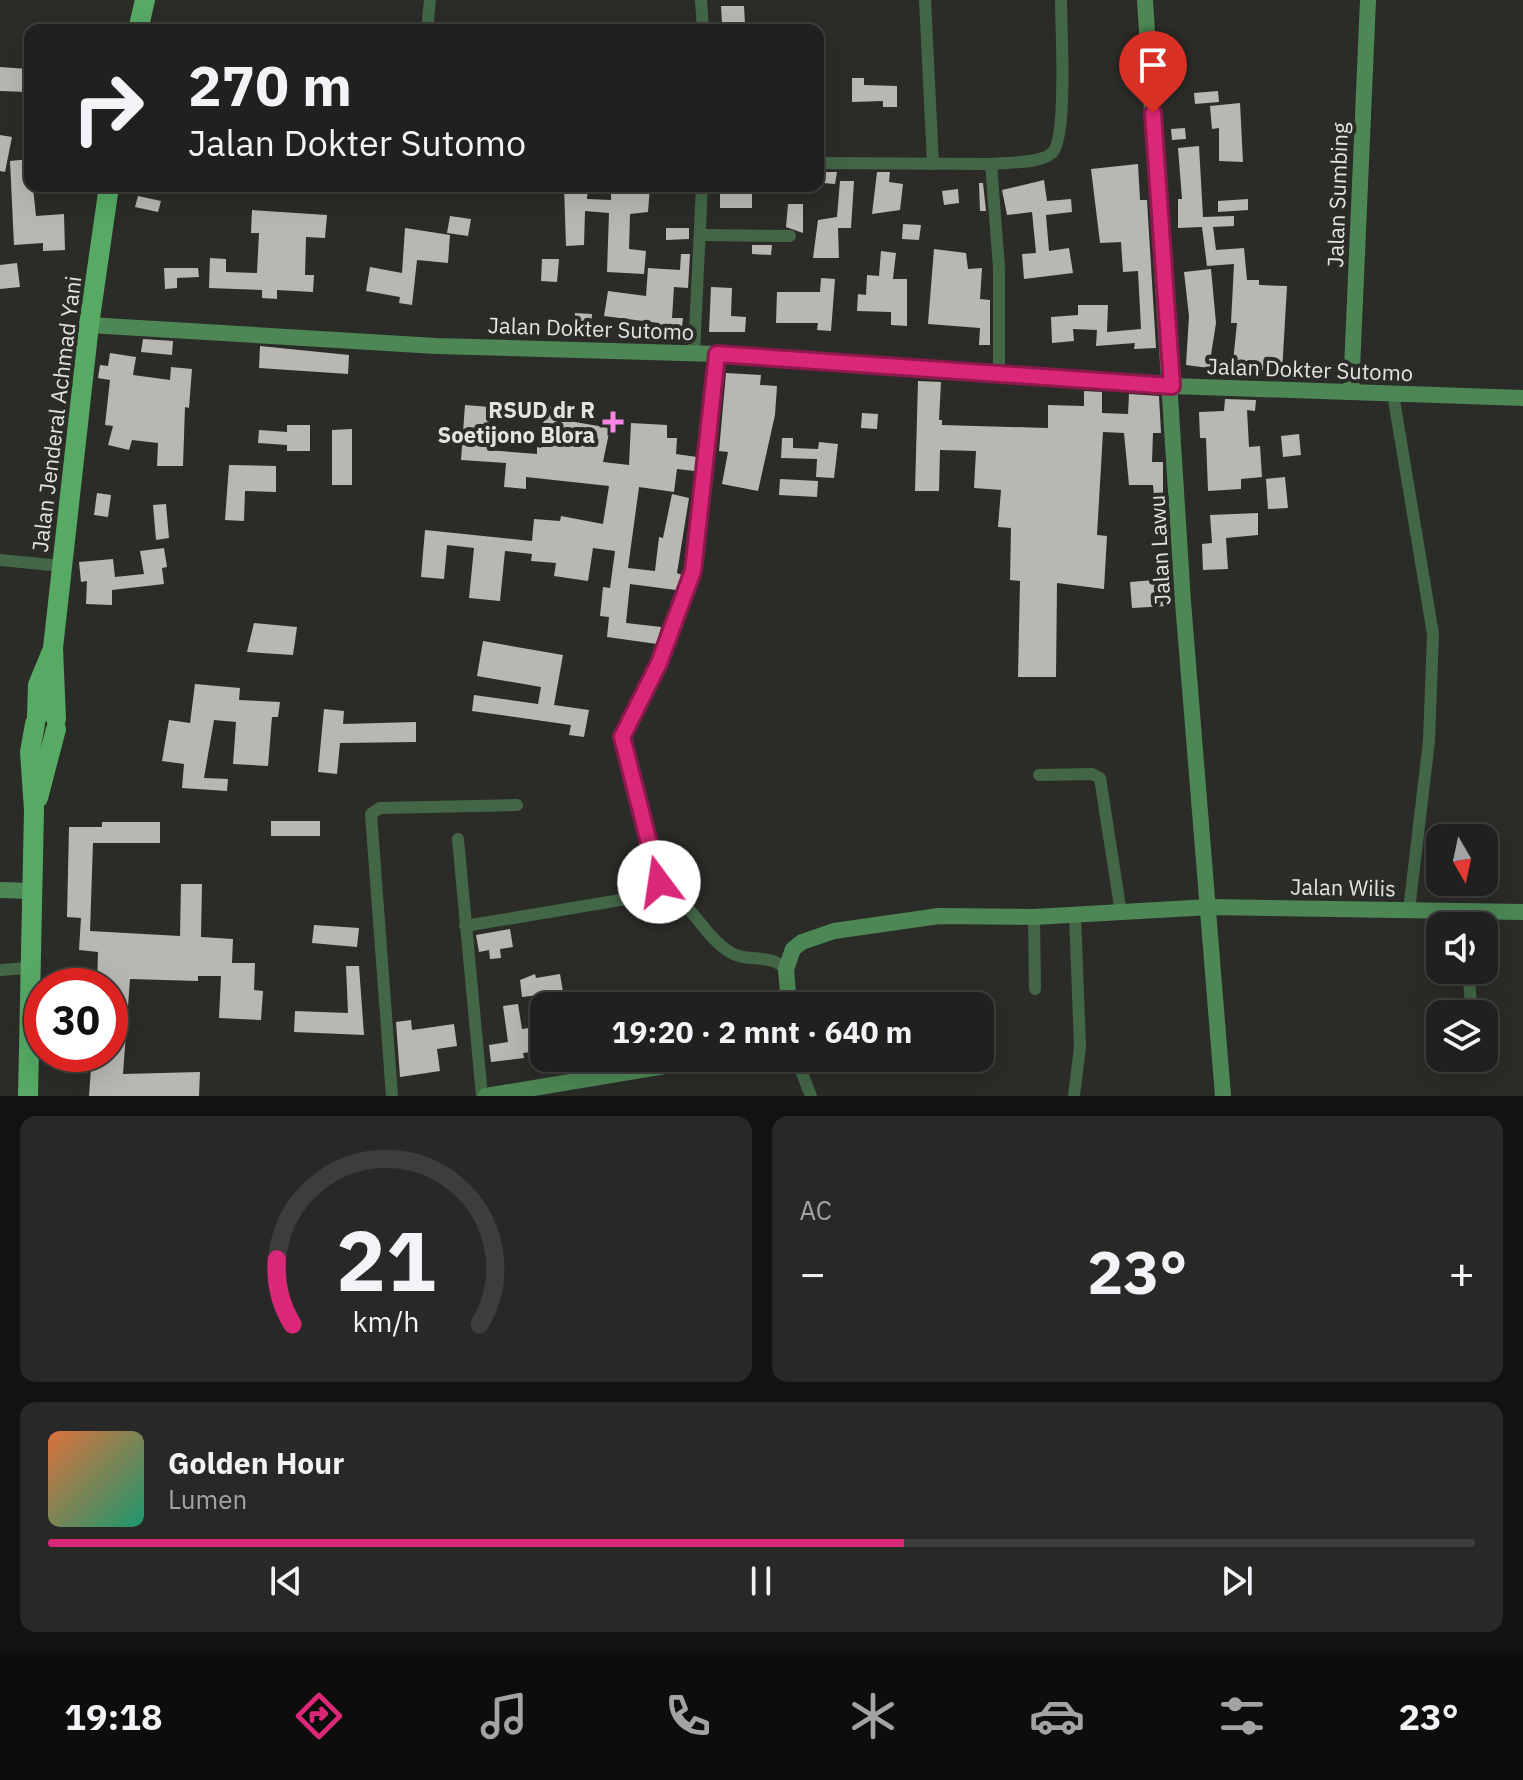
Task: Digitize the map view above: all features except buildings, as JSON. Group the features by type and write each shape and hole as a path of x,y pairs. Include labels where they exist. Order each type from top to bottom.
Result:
{"highway":[{"path":"139,24 145,0"},
{"name":"Jalan Jenderal Achmad Yani","path":"30,968 34,810 46,722 38,685 53,648 89,325 108,192"},
{"name":"Jalan Jenderal Achmad Yani","path":"28,1072 28,1096"}],"main road":[{"name":"Jalan Lawu","path":"1145,0 1172,386 1183,602 1223,1096"},
{"name":"Jalan Sumbing","path":"1351,392 1368,0"},
{"name":"Jalan Dokter Sutomo","path":"89,325 422,345 717,354 1172,386 1523,398"},
{"path":"0,890 32,891"},
{"name":"Jalan Wilis","path":"786,969 793,949 802,942 834,931 939,916 1034,917 1180,907 1426,912"},
{"name":"Jalan Wilis","path":"1498,915 1523,912"},
{"path":"786,969 788,992"},
{"path":"484,1096 533,1092 639,1072"}],"street":[{"path":"428,24 430,0"},
{"path":"701,0 703,24"},
{"path":"925,0 933,164"},
{"path":"824,163 991,164 1044,157 1058,145 1062,123 1061,0"},
{"path":"991,164 999,268 999,374"},
{"path":"694,353 702,192"},
{"path":"701,235 790,236"},
{"path":"653,897 659,882 622,737 659,663 693,571 717,354"},
{"path":"1393,394 1433,634 1429,741 1409,910"},
{"path":"0,560 62,566"},
{"path":"1039,775 1092,774 1100,778 1121,913"},
{"path":"392,1096 371,814 380,808 517,805"},
{"path":"458,839 484,1096"},
{"path":"465,926 671,894 685,903 716,942 737,957 776,960 786,969"},
{"path":"1074,1096 1080,1047 1075,915"},
{"path":"1034,917 1035,989"},
{"path":"0,970 24,968"},
{"path":"802,1072 811,1096"}],"place":[{"name":"RSUD dr R Soetijono Blora","path":"613,422"}],"route":[{"path":"659,882 622,737 650,684 689,588 699,540 717,354 1172,386 1153,113"}]}
